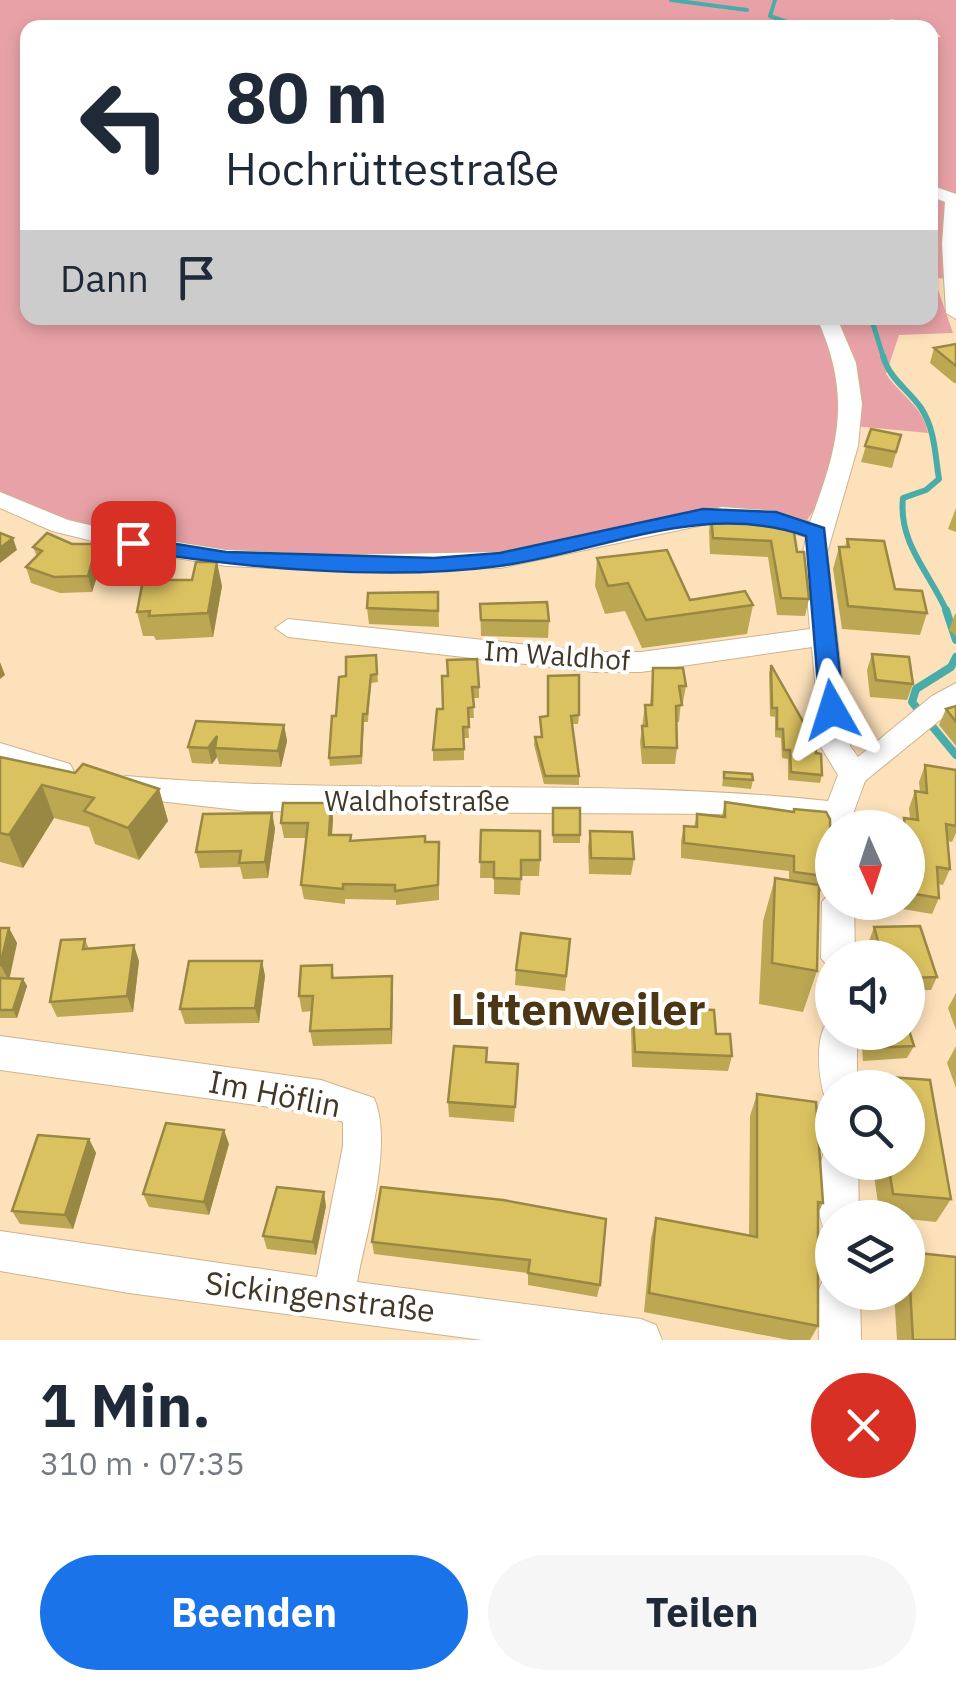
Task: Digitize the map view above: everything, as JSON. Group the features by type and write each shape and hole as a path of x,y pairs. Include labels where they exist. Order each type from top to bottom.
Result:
{"street":[{"path":"954,200 951,244 956,313"},
{"path":"831,325 847,356 854,409 833,494 816,532 836,747 853,774"},
{"path":"0,499 62,526 133,543 226,558 336,563 500,560 722,514 776,518 816,532"},
{"name":"Im Waldhof","path":"288,628 595,662 642,662 825,636"},
{"path":"841,810 853,774 885,757 956,693"},
{"name":"Waldhofstraße","path":"0,754 106,784 176,796 729,802 815,816"},
{"name":"Im Höflin","path":"0,1053 302,1094 361,1111 362,1146 334,1298"},
{"name":"Sickingenstraße","path":"0,1251 129,1273 641,1340"},
{"path":"840,1310 840,1340"}],"shaded area":[{"path":"0,0 956,0 956,279 938,278 938,20 20,20 20,325 938,325 938,290 953,333 899,335 886,374 916,408 928,433 843,425 825,494 807,520 768,512 691,513 501,554 349,557 259,553 172,542 43,511 0,495"}],"building":[{"path":"956,344 956,366 934,348"},
{"path":"871,429 901,435 896,452 865,446"},
{"path":"711,514 779,515 792,519 797,552 804,552 809,599 781,598 771,541 713,538"},
{"path":"0,533 13,538 0,548"},
{"path":"47,533 72,544 97,544 88,576 54,577 26,567 42,551 33,547"},
{"path":"847,539 884,541 895,589 922,591 927,613 848,606 839,547 849,547"},
{"path":"667,550 690,600 745,591 753,605 646,620 628,583 608,586 597,558"},
{"path":"196,562 217,562 208,613 149,616 150,611 137,612 143,580 192,580"},
{"path":"438,592 438,611 367,608 368,593"},
{"path":"547,602 549,621 481,620 480,604"},
{"path":"872,654 909,657 913,684 876,680"},
{"path":"376,655 377,674 371,675 367,714 363,714 361,756 329,758 332,716 336,716 339,677 346,676 346,657"},
{"path":"477,659 479,687 472,687 474,707 468,708 469,727 463,727 464,749 433,750 437,709 443,709 442,676 448,676 447,660"},
{"path":"771,665 809,732 815,733 822,775 791,772 790,750 784,750 783,729 777,729 777,708 772,708"},
{"path":"653,668 683,668 686,686 679,686 682,705 676,706 677,748 644,747 642,726 647,726 645,705 652,705"},
{"path":"579,675 579,715 571,716 579,776 545,776 535,737 542,737 540,717 548,716 548,676"},
{"path":"956,706 956,722 946,709"},
{"path":"196,721 284,725 278,751 215,748 217,736 208,748 188,747"},
{"path":"0,757 75,773 83,764 159,789 128,828 84,811 94,798 42,785 9,835 0,833"},
{"path":"925,765 956,770 956,826 946,824 950,869 937,867 939,898 925,896 925,810 917,810 915,791 927,793"},
{"path":"724,772 752,774 753,780 724,778"},
{"path":"725,802 794,812 815,811 815,875 794,872 794,856 684,843 684,826 697,827 697,814 725,817"},
{"path":"283,803 331,803 329,835 351,835 350,841 425,836 425,842 439,842 438,885 395,891 395,885 343,884 343,889 301,885 308,823 281,823"},
{"path":"553,808 580,808 580,835 553,835"},
{"path":"272,813 265,862 239,863 241,851 196,852 203,814"},
{"path":"481,830 540,831 540,860 521,860 521,879 494,878 494,862 480,862"},
{"path":"590,831 632,832 634,859 591,858"},
{"path":"775,878 815,884 815,920 818,920 815,971 772,963"},
{"path":"920,926 925,940 878,940 874,927"},
{"path":"0,928 9,928 0,966"},
{"path":"521,933 570,939 566,976 516,970"},
{"path":"85,939 83,949 134,945 127,996 50,1002 61,940"},
{"path":"925,941 937,977 925,977"},
{"path":"189,961 262,961 255,1008 180,1009"},
{"path":"332,965 332,978 392,976 391,1029 310,1031 313,996 299,996 301,966"},
{"path":"0,978 23,979 13,1010 0,1010"},
{"path":"670,1008 714,1010 716,1034 730,1034 732,1056 635,1052 633,1015 670,1016"},
{"path":"454,1046 487,1048 486,1062 518,1064 515,1107 448,1102"},
{"path":"925,1080 930,1080 951,1199 893,1194 891,1180 925,1180"},
{"path":"757,1094 815,1102 815,1180 821,1180 823,1200 815,1200 818,1326 649,1293 656,1218 757,1237"},
{"path":"166,1123 224,1130 204,1202 143,1194"},
{"path":"38,1135 89,1139 65,1215 12,1211"},
{"path":"277,1187 324,1192 313,1242 263,1236"},
{"path":"381,1187 503,1200 606,1219 600,1285 528,1273 530,1260 372,1242"},
{"path":"925,1254 956,1257 956,1340 913,1340 911,1310 925,1310"}],"waterway":[{"path":"671,0 747,10"},
{"path":"775,0 770,16 781,20"},
{"path":"873,325 883,357"},
{"path":"883,357 895,378 921,408 932,433 939,479 926,490 903,498 903,514 910,544 946,610"},
{"path":"946,610 956,640"},
{"path":"956,657 951,667 916,689 912,702 956,755"}],"district":[{"name":"Littenweiler","path":"578,1008"}],"route":[{"path":"133,543 226,558 434,564 500,560 703,515 776,518 816,532 832,710"}]}
